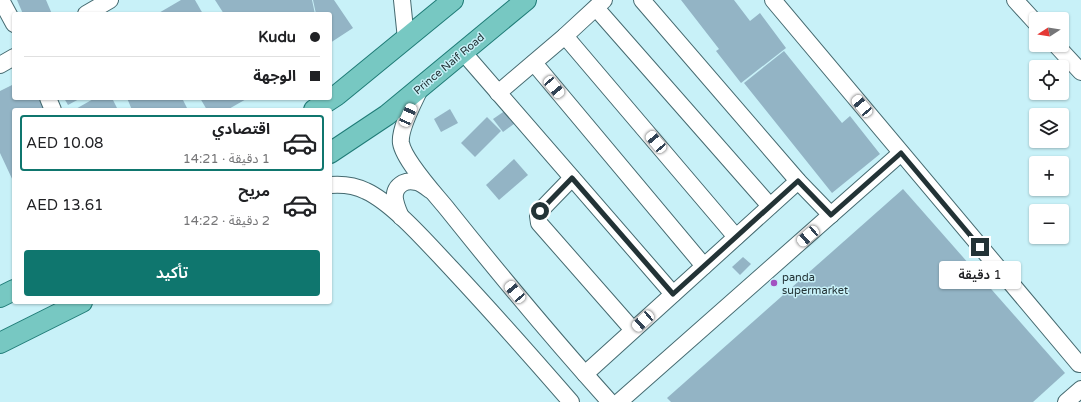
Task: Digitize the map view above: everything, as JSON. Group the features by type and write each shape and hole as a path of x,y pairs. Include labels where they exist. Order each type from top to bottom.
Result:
{"main road":[{"path":"332,98 454,0"},
{"name":"Prince Naif Road","path":"332,152 387,115 526,0"},
{"path":"317,108 329,100"},
{"path":"0,297 12,291"},
{"path":"0,343 78,304"}],"street":[{"path":"1,0 12,20"},
{"path":"89,12 110,0"},
{"path":"402,0 406,39"},
{"path":"642,0 798,181 831,215"},
{"path":"773,0 1079,364 1081,364"},
{"path":"1015,0 1029,15"},
{"path":"498,93 600,4 770,206"},
{"path":"565,36 736,236"},
{"path":"463,52 673,294"},
{"path":"1062,52 1081,72"},
{"path":"0,65 12,58"},
{"path":"534,63 704,266"},
{"path":"420,87 403,130 401,143 406,154 432,190 610,402"},
{"path":"619,402 901,153"},
{"path":"572,178 540,211 538,223 633,330"},
{"path":"585,374 798,181"},
{"path":"401,218 395,202 394,192 398,186 406,182 416,182 432,190"},
{"path":"332,185 349,185 365,190 380,199 424,238 496,316 571,402"},
{"path":"1066,402 1081,389"}],"building":[{"path":"17,0 46,0 51,12 22,12"},
{"path":"181,0 195,0 202,12 160,12"},
{"path":"215,0 312,0 315,12 223,12"},
{"path":"313,0 334,0 353,28 332,42 332,12 316,12"},
{"path":"681,0 734,0 750,21 760,13 786,48 741,83 716,51 719,49"},
{"path":"784,51 842,123 850,116 880,154 832,193 744,83"},
{"path":"12,85 12,100 40,100 44,108 12,108 12,179 0,153 0,91"},
{"path":"65,100 77,100 68,105"},
{"path":"92,100 113,100 117,108 78,108"},
{"path":"128,100 183,100 187,108 131,108"},
{"path":"201,100 244,100 230,108 206,108"},
{"path":"509,108 518,121 503,132 493,119"},
{"path":"450,109 458,123 441,132 434,119"},
{"path":"487,117 501,131 475,157 461,143"},
{"path":"514,159 528,175 499,200 486,185"},
{"path":"903,189 1065,373 1033,402 671,402 667,398"},
{"path":"743,257 751,264 740,275 732,267"}],"place":[{"name":"panda supermarket","path":"774,283"}],"route":[{"path":"540,211 572,178 673,294 798,181 831,215 901,153 980,247"}]}
